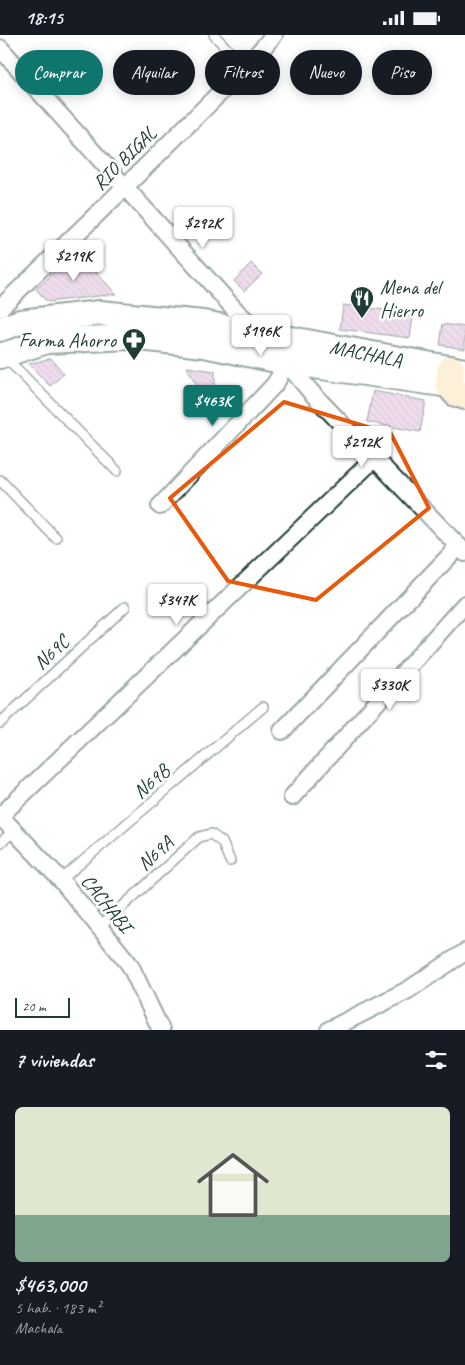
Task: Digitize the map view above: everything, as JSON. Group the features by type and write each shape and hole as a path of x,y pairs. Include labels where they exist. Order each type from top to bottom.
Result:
{"main road":[{"name":"MACHALA","path":"0,329 20,322 100,313 203,323 260,332 459,382"},
{"name":"MACHALA","path":"2,356 47,341 130,337 204,345 286,362 459,382"}],"street":[{"name":"RIO BIGAL","path":"261,50 274,35"},
{"path":"0,48 238,313 260,332 311,392 462,549 282,731"},
{"name":"RIO BIGAL","path":"0,308 126,187 218,95"},
{"path":"160,506 274,385 286,362"},
{"path":"0,816 375,459"},
{"path":"292,797 465,604"},
{"name":"CACHABI","path":"0,816 62,880 130,965 161,1030"},
{"path":"328,1030 408,990 465,952"}],"lane":[{"path":"214,35 228,50"},
{"path":"2,356 117,471"},
{"path":"0,480 56,539"},
{"name":"N69C","path":"0,723 125,607"},
{"name":"N69B","path":"62,880 263,707"},
{"path":"0,843 14,831"},
{"name":"N69A","path":"100,927 199,837 211,834 222,842 230,861"}],"highlighted area":[{"path":"284,402 391,434 429,508 316,600 228,581 170,498"}],"building":[{"path":"77,251 116,294 47,302 36,289"},
{"path":"251,263 262,274 244,291 234,281"},
{"path":"343,305 394,311 413,317 410,338 340,329"},
{"path":"443,324 465,327 465,349 440,345"},
{"path":"51,358 64,374 50,386 29,364"},
{"path":"187,367 215,371 215,390 198,388"},
{"path":"373,391 426,401 420,432 367,422"}],"place":[{"name":"Mena del Hierro","path":"362,319"},
{"name":"Farma Ahorro","path":"134,361"}]}
